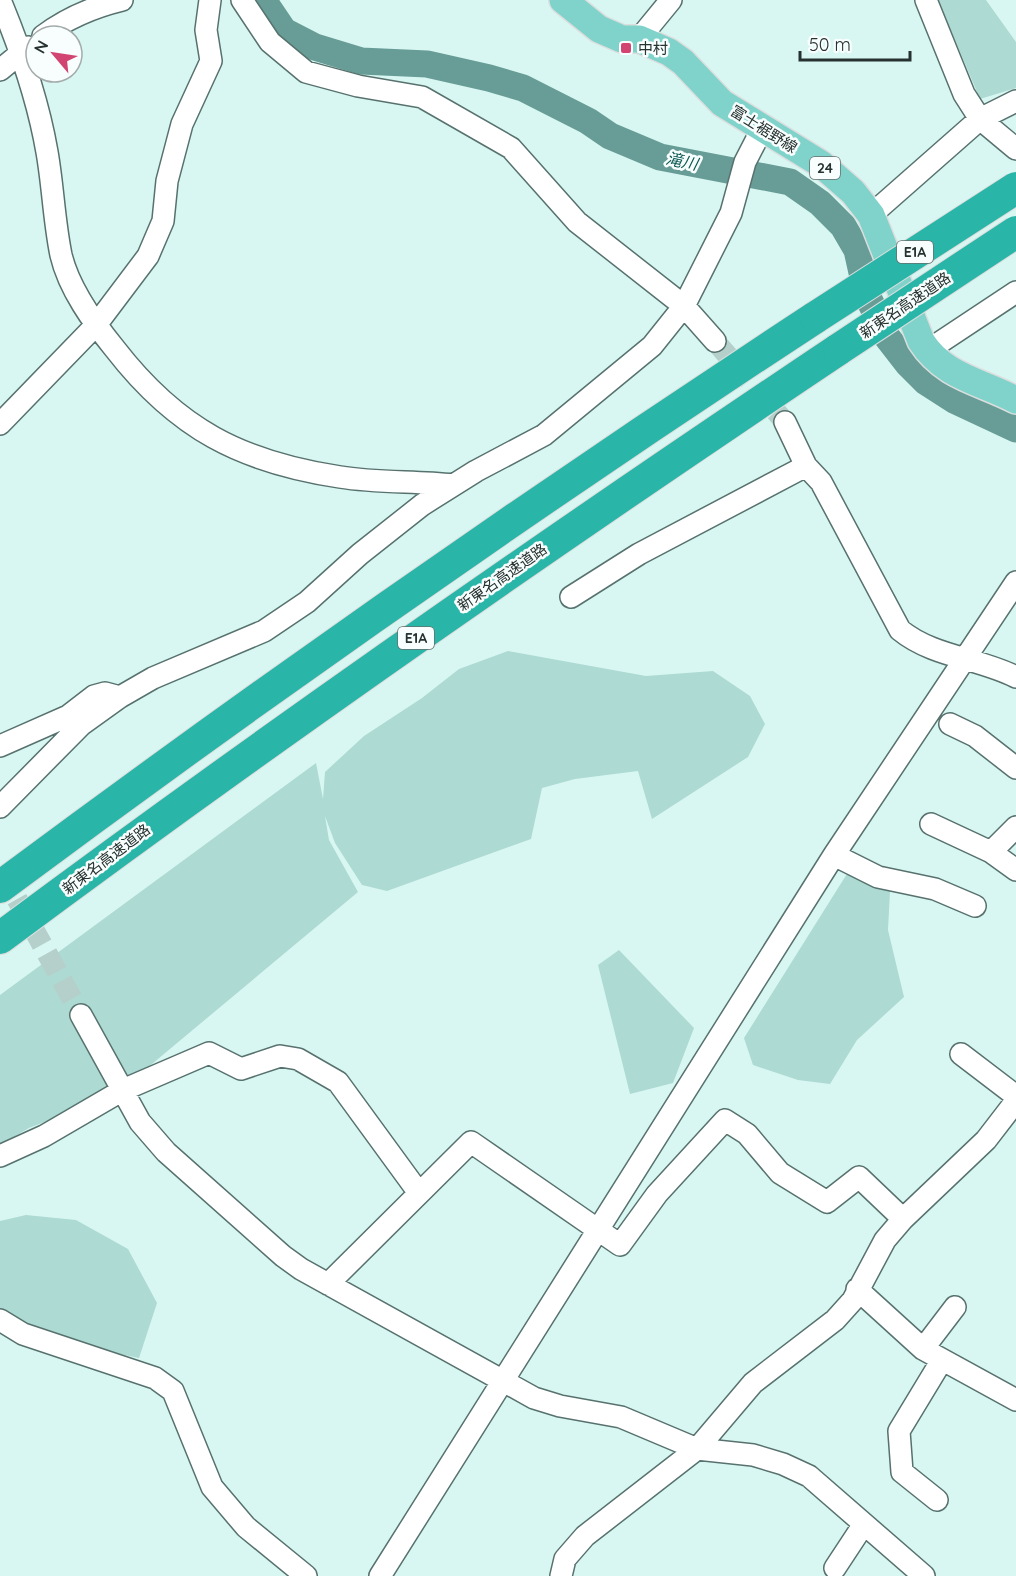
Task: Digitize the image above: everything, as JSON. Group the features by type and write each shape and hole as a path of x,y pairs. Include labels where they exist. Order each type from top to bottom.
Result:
{"highway":[{"name":"E1A","path":"0,887 114,802 400,598 689,400 1016,188"},
{"name":"新東名高速道路","path":"0,938 138,834 602,507 1016,232"}],"main road":[{"name":"富士裾野線","path":"563,0 599,29 622,39 639,39 669,52 683,62 722,103 821,164 854,192 872,215 921,341 927,351 947,370 1016,400"}],"street":[{"path":"0,0 24,41"},
{"path":"61,24 96,7 122,0"},
{"path":"0,424 96,325 148,256 163,221 167,181 182,124 211,61 206,30 210,0"},
{"path":"242,0 270,42 306,72 358,86 422,97 511,148 576,222 684,306 715,341"},
{"path":"639,39 671,0"},
{"path":"926,0 964,94 980,119 1016,148"},
{"path":"0,70 24,51"},
{"path":"35,84 47,151 61,255 68,278 96,325 137,376 197,430 262,461 340,477 453,485"},
{"path":"872,215 980,119 1016,101"},
{"path":"0,807 81,725 120,697 153,678 264,631 307,602 360,554 422,505 453,485 544,435 652,346 684,306 731,213 745,162 762,129"},
{"path":"927,351 1016,292"},
{"path":"785,422 806,466 821,482 900,630 914,642 1016,677"},
{"path":"571,597 639,554 806,466"},
{"path":"380,1576 834,855 962,659 1016,582"},
{"path":"0,746 68,716 94,696 105,693 120,697"},
{"path":"950,724 975,736 1016,768"},
{"path":"931,824 991,852 1016,870"},
{"path":"991,852 1016,827"},
{"path":"834,855 878,877 935,889 975,906"},
{"path":"81,1015 140,1122 166,1152 283,1256 328,1284 534,1398 560,1406 621,1417 697,1449 753,1455 783,1464 809,1476 924,1576"},
{"path":"0,1156 44,1136 123,1090 209,1053 241,1070 280,1056 298,1059 338,1082 419,1193"},
{"path":"561,1576 565,1558 585,1536 697,1449 753,1383 835,1320 853,1300 857,1288 885,1240 903,1219 986,1140 1016,1098 961,1054"},
{"path":"328,1284 471,1142 620,1245 657,1194 725,1120 747,1134 780,1173 828,1202 859,1177 903,1219"},
{"path":"857,1288 923,1349 1016,1400"},
{"path":"923,1349 955,1307"},
{"path":"0,1320 23,1334 155,1378 173,1391 212,1487 246,1527 306,1576"},
{"path":"937,1500 902,1472 899,1431 942,1360"},
{"path":"835,1568 864,1524"}],"shaded area":[{"path":"938,0 986,0 1016,42 1016,88 980,99"},
{"path":"508,651 646,676 713,671 750,696 765,724 748,757 652,819 638,771 575,779 542,788 531,839 387,891 362,885 335,843 325,816 329,840 358,892 116,1094 29,1128 0,1145 0,995 316,763 323,799 325,772 364,736 422,698 459,669"},
{"path":"850,869 890,891 888,930 904,997 857,1040 830,1084 798,1080 753,1065 744,1038"},
{"path":"619,950 694,1028 673,1083 630,1094 598,965"},
{"path":"26,1215 76,1220 128,1249 157,1303 139,1358 23,1334 0,1320 0,1221"}],"waterway":[{"name":"滝川","path":"263,0 284,31 315,47 361,61 427,64 489,78 523,88 588,121 610,136 660,157 790,182 820,203 843,226 857,250 867,295 887,337 908,364 926,382 954,400 1016,429"}],"tunnel":[{"path":"715,341 785,422"},
{"path":"2,872 81,1015"}],"place":[{"name":"中村","path":"626,48"}]}
